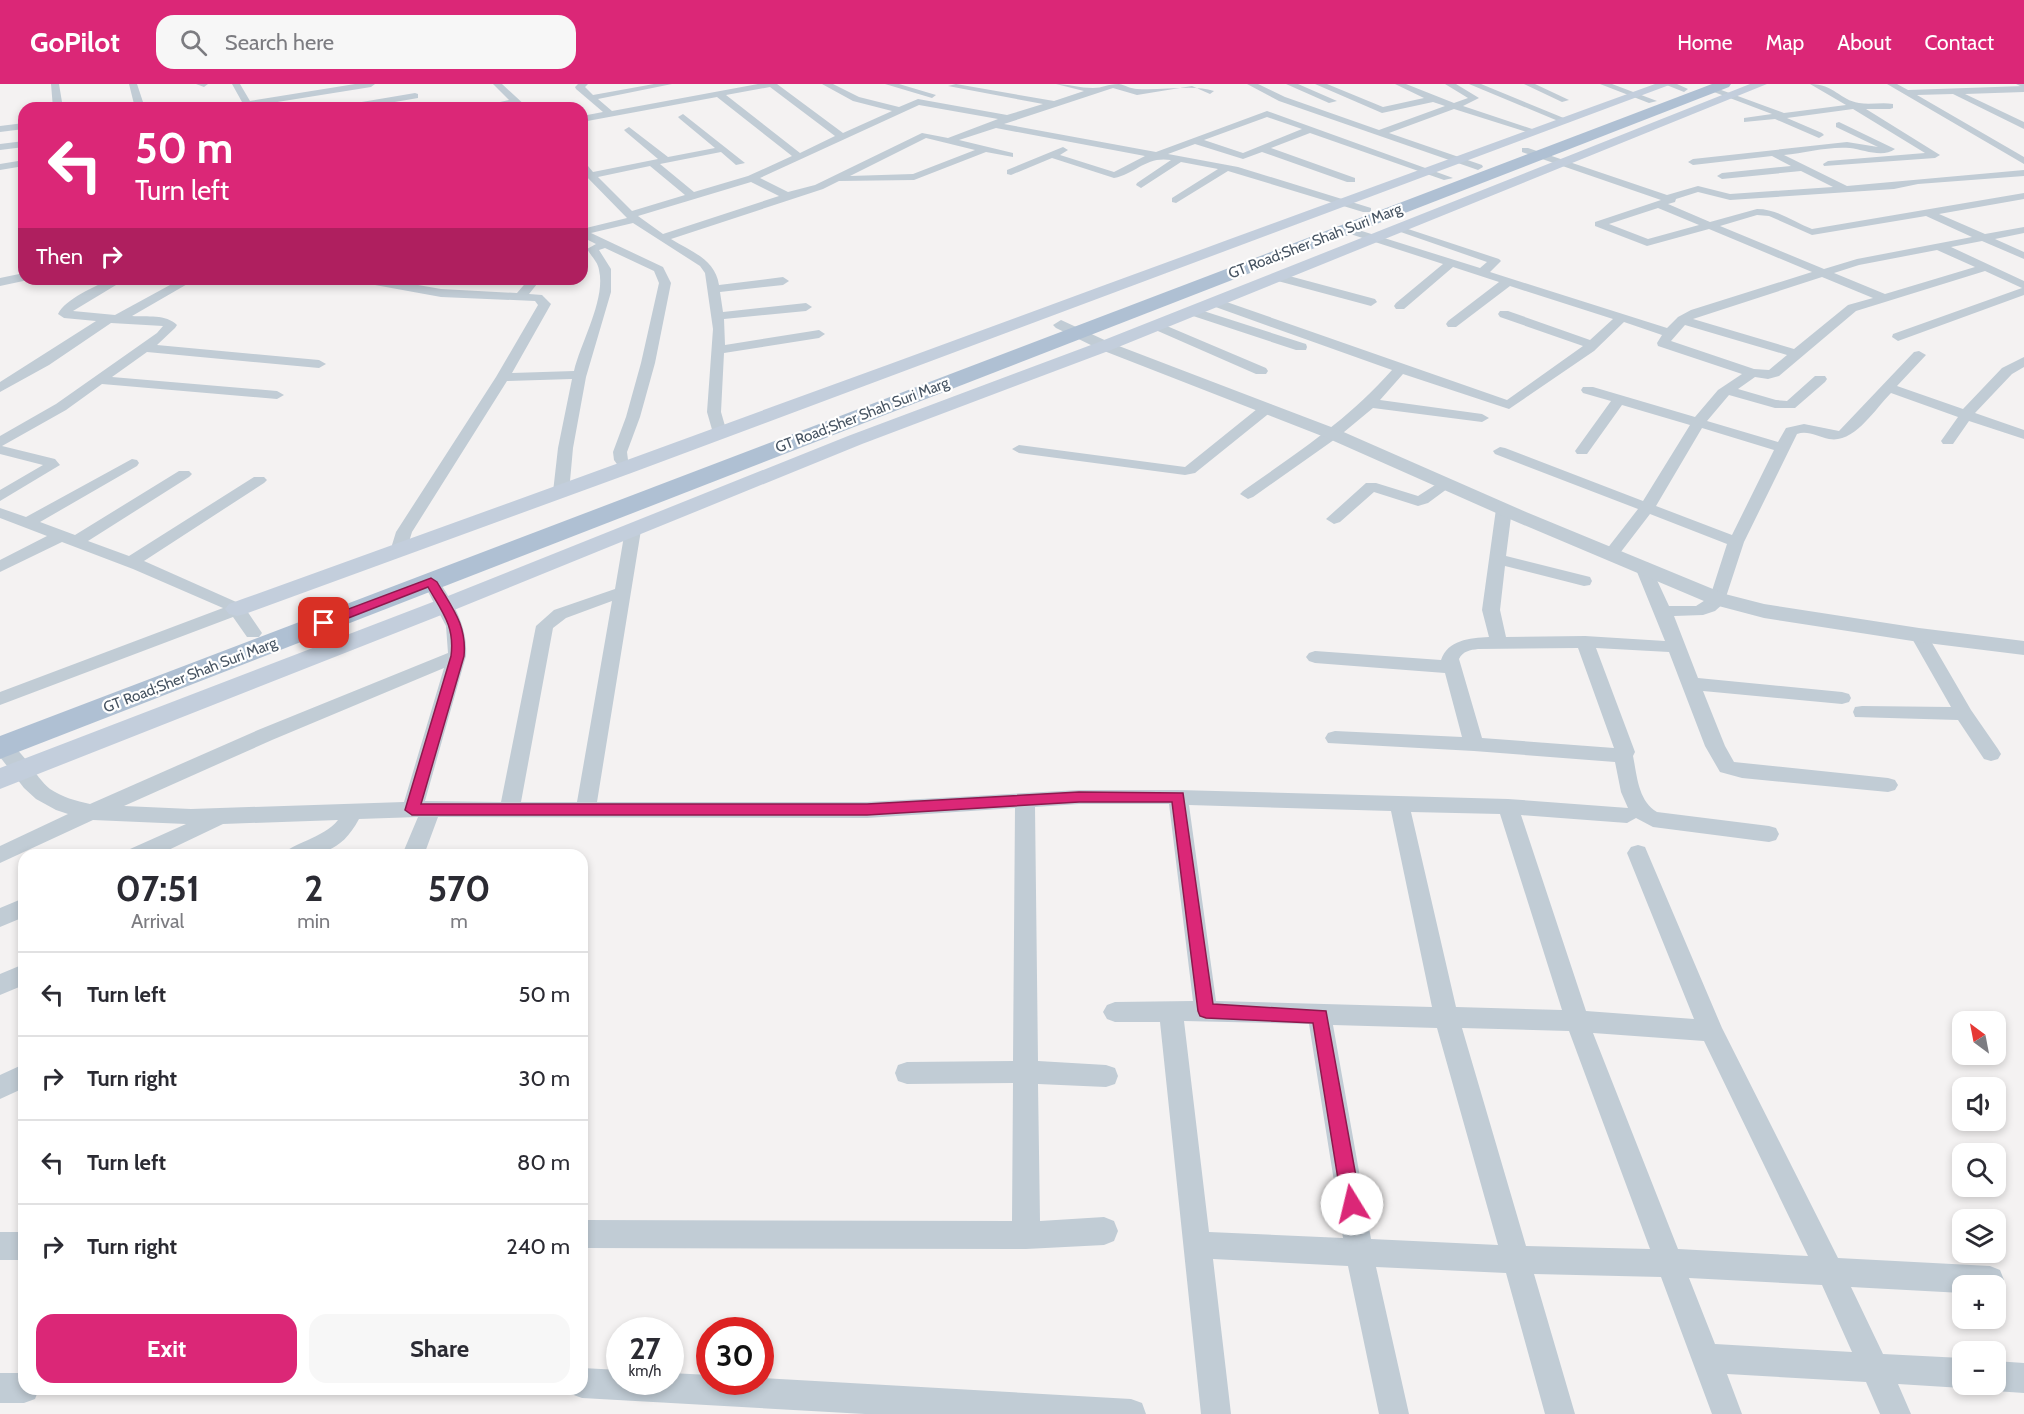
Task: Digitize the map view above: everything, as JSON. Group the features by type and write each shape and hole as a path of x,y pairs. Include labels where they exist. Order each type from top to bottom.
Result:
{"main road":[{"path":"0,779 446,605 855,440 1105,346 1398,229 1562,162 1697,87 1761,84"},
{"name":"GT Road;Sher Shah Suri Marg","path":"1,742 253,633 1068,329 1346,229 1643,98 1697,87"},
{"name":"GT Road;Sher Shah Suri Marg","path":"1,742 431,582 1367,210 1454,169 1534,145 1697,87"},
{"path":"1534,145 1566,122 1643,98"},
{"path":"237,609 627,468 1344,202 1454,169"}],"street":[{"path":"55,84 57,102"},
{"path":"133,84 138,102"},
{"path":"236,84 246,102"},
{"path":"259,102 326,87 371,84"},
{"path":"393,102 418,99 405,84"},
{"path":"497,84 516,102"},
{"path":"584,84 579,87 610,114"},
{"path":"591,98 668,84"},
{"path":"588,117 771,84 842,137"},
{"path":"826,84 856,99 900,110"},
{"path":"889,84 932,95"},
{"path":"939,84 1056,104"},
{"path":"1060,84 1097,92"},
{"path":"950,140 995,125 1007,118 1097,92 1110,85 1137,92 1163,86 1190,84"},
{"path":"1195,84 1210,91"},
{"path":"1251,84 1282,99 1378,133 1454,169"},
{"path":"1290,84 1343,106 1321,112"},
{"path":"1319,84 1382,110 1432,99"},
{"path":"1399,84 1453,106 1534,145 1562,162 1664,201 1710,226 1884,298"},
{"path":"1378,133 1475,98 1449,84"},
{"path":"1473,84 1566,122"},
{"path":"1528,84 1565,100"},
{"path":"1604,84 1643,98"},
{"path":"1814,84 1856,106 1935,155 1828,164"},
{"path":"1891,84 2024,160"},
{"path":"1938,84 2024,126"},
{"path":"588,230 752,178 952,86"},
{"path":"1908,93 1956,92 2023,86"},
{"path":"1697,87 1779,116 1819,135"},
{"path":"719,94 799,157"},
{"path":"283,98 285,102"},
{"path":"918,102 1007,118"},
{"path":"1747,120 1856,106 1890,106"},
{"path":"1051,154 1114,175 1266,114 1454,169"},
{"path":"683,117 740,163"},
{"path":"995,125 1226,168 1367,210"},
{"path":"1692,162 1847,146 1873,150 1890,149 1839,125"},
{"path":"0,129 18,127"},
{"path":"1196,141 1240,156 1264,149 1311,129"},
{"path":"629,130 666,160"},
{"path":"662,238 813,189 922,136 932,135 1010,155"},
{"path":"1011,172 1082,142"},
{"path":"0,147 18,145"},
{"path":"591,175 723,149"},
{"path":"836,179 914,177 986,149"},
{"path":"1264,149 1351,180"},
{"path":"1773,153 1846,189"},
{"path":"1142,185 1178,160"},
{"path":"652,163 694,197"},
{"path":"0,167 18,164"},
{"path":"1176,200 1226,168"},
{"path":"1722,176 1802,168"},
{"path":"588,172 633,217 710,269 718,316 714,412 720,433"},
{"path":"2024,173 1728,197 1700,189 1599,224 1647,243 1757,212 1766,212 1812,232 2024,196"},
{"path":"752,178 786,196"},
{"path":"1929,213 2024,256"},
{"path":"1346,229 1670,333"},
{"path":"1398,229 1495,261 1481,274"},
{"path":"1987,267 1846,310 1774,373 1768,375 1752,373 1665,345 1664,342 1682,320 1695,313 1823,271 2024,230"},
{"path":"588,235 653,266 662,273 665,283 660,313 633,417 620,452 621,460 627,468"},
{"path":"561,492 566,437 579,375 605,283 605,269 593,249 607,243"},
{"path":"1938,246 2024,285"},
{"path":"653,266 688,254"},
{"path":"1400,306 1450,264"},
{"path":"1278,277 1371,302"},
{"path":"0,282 18,278"},
{"path":"715,289 783,281"},
{"path":"1452,324 1507,282"},
{"path":"0,442 61,407 162,336 171,325 163,321 64,314 67,308 108,285"},
{"path":"0,388 113,319 178,285"},
{"path":"402,549 400,545 404,532 503,377 545,304 541,299 449,294 411,285"},
{"path":"449,294 457,285"},
{"path":"520,297 530,285"},
{"path":"1898,337 2024,291"},
{"path":"1214,302 1509,405 1591,345 1621,318"},
{"path":"718,316 806,307"},
{"path":"1191,311 1301,347"},
{"path":"1504,314 1591,345"},
{"path":"1682,320 1796,354"},
{"path":"1155,325 1261,371"},
{"path":"1068,329 1105,346 1333,434 1718,599 1764,610 1919,635 2024,648"},
{"path":"717,350 819,334"},
{"path":"144,348 319,364"},
{"path":"1663,611 1697,611 1709,607 1718,599 1736,543 1791,431 1797,428 1837,437 1844,434 1920,355"},
{"path":"1948,441 1966,415 2007,372 2024,361"},
{"path":"1248,494 1333,434 1403,369"},
{"path":"1611,554 1646,509 1698,423 1727,390 1752,373"},
{"path":"503,377 579,375"},
{"path":"1727,390 1785,406 1794,403 1820,379"},
{"path":"100,380 277,395"},
{"path":"1887,387 2024,435"},
{"path":"1588,390 1783,448"},
{"path":"1582,451 1619,399"},
{"path":"1370,402 1482,418"},
{"path":"1019,449 1185,471 1190,470 1267,408"},
{"path":"0,450 45,460 53,465 0,496"},
{"path":"1500,451 1736,543"},
{"path":"27,523 132,463"},
{"path":"0,567 67,539 184,474"},
{"path":"131,562 259,480"},
{"path":"1334,519 1371,486 1418,501 1423,500 1446,483"},
{"path":"1499,643 1491,610 1504,509"},
{"path":"0,513 131,562 237,609 253,633"},
{"path":"586,808 633,530"},
{"path":"1497,559 1584,581"},
{"path":"1643,567 1663,611 1715,746 1728,767 1742,771 1888,785"},
{"path":"414,849 459,640 457,627 431,582"},
{"path":"510,808 545,626 560,614 622,592"},
{"path":"0,699 237,609"},
{"path":"1919,635 1990,754"},
{"path":"1585,642 1625,752 1623,756 1635,804 1645,816 1653,819 1769,834"},
{"path":"1474,744 1451,667 1452,652 1458,648 1499,643 1585,642 1676,647"},
{"path":"0,855 266,735 457,656"},
{"path":"1315,657 1451,667"},
{"path":"1692,684 1842,698"},
{"path":"1862,712 1965,714"},
{"path":"1335,738 1474,744 1623,756"},
{"path":"1,742 31,783 43,794 63,805 91,812 222,817 510,808 867,810 1025,800 1178,796 1508,807 1627,815"},
{"path":"1178,796 1206,1011"},
{"path":"1025,800 1026,1235"},
{"path":"1399,803 1447,1019 1560,1414"},
{"path":"1508,807 1577,1021 1727,1414"},
{"path":"307,849 336,836 345,828 353,812"},
{"path":"151,849 222,817"},
{"path":"1638,853 1711,1031 1830,1272 1896,1414"},
{"path":"0,918 18,910"},
{"path":"0,985 18,977"},
{"path":"1172,1011 1216,1414"},
{"path":"1115,1012 1206,1011 1320,1016 1577,1021 1711,1031"},
{"path":"1320,1016 1359,1252 1394,1414"},
{"path":"907,1072 1026,1072 1106,1076"},
{"path":"0,1088 18,1079"},
{"path":"588,1234 1026,1235 1104,1231"},
{"path":"0,1246 18,1245"},
{"path":"1197,1245 1516,1260 1671,1263 1952,1278"},
{"path":"1706,1358 1952,1372"},
{"path":"2006,1377 2024,1378"},
{"path":"588,1384 857,1406 1131,1414"},
{"path":"0,1388 18,1388"}],"route":[{"path":"324,623 431,582 457,627 459,640 457,656 412,810 586,808 867,810 1079,797 1178,796 1206,1011 1320,1016 1352,1204"}]}
